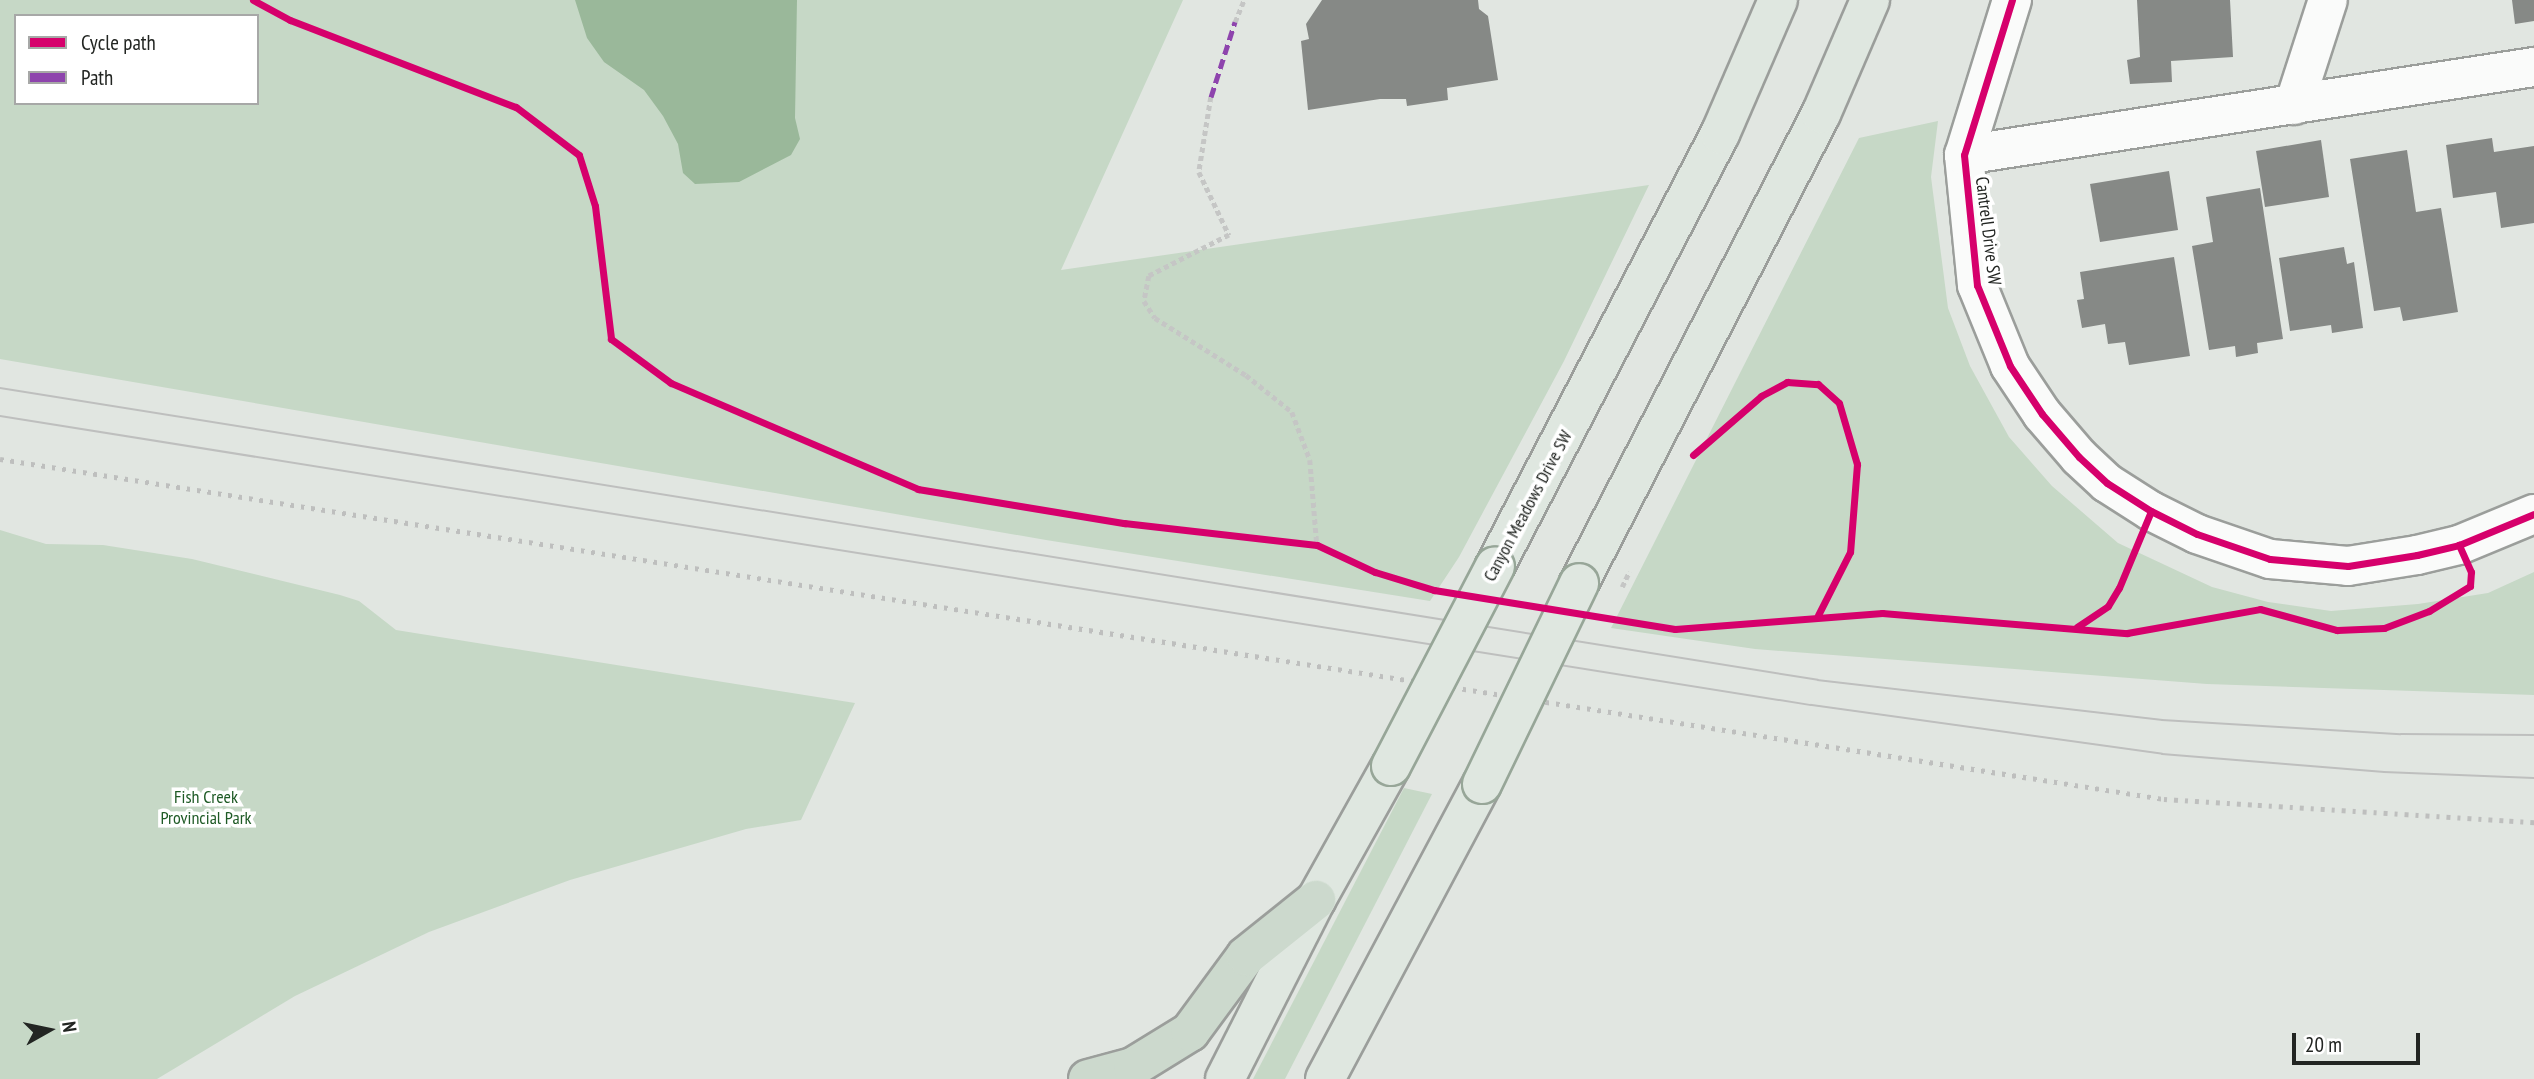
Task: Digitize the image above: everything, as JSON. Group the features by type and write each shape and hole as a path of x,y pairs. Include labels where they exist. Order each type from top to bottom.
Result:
{"highway":[{"path":"1087,1079 1133,1068 1190,1032 1246,956 1317,900"}],"main road":[{"name":"Canyon Meadows Drive SW","path":"1225,1079 1696,182 1778,0"},
{"path":"1325,1079 1482,784 1579,583 1821,114 1870,0"}],"street":[{"name":"Cantrell Drive SW","path":"2012,0 1964,155 1976,285 2010,366 2042,414 2079,457 2107,482 2151,511 2197,534 2270,559 2348,566 2459,545 2534,514"},
{"path":"2294,105 2328,0"},
{"path":"1964,155 2534,67"}],"path":[{"path":"1235,22 1244,0"},
{"path":"1211,97 1199,172 1229,235 1149,276 1144,301 1155,318 1246,375 1292,412 1310,460 1317,545"},
{"path":"1304,544 1329,550"}],"green space":[{"path":"0,0 1183,0 1061,270 1649,185 1564,361 1459,557 1430,601 1046,540 0,359"},
{"path":"1938,121 1931,177 1948,308 1970,366 2009,437 2052,486 2118,543 2212,587 2268,602 2331,611 2418,604 2488,593 2534,572 2534,695 2207,684 1755,649 1611,628 1859,138"},
{"name":"Fish Creek Provincial Park","path":"0,530 46,544 103,545 192,559 340,595 359,601 396,630 855,703 801,820 746,829 570,880 429,932 295,996 157,1079 0,1079"},
{"path":"1404,788 1432,794 1285,1079 1253,1079"}],"shaded area":[{"path":"575,0 797,0 795,118 800,139 791,155 739,182 695,184 683,173 678,144 663,116 644,90 604,62 587,38"}],"building":[{"path":"1322,0 1478,0 1479,9 1488,16 1498,80 1447,88 1448,100 1407,106 1406,99 1380,99 1308,110 1301,41 1309,39 1306,24"},
{"path":"2137,0 2230,0 2233,57 2171,61 2172,82 2130,84 2127,60 2140,57"},
{"path":"2512,0 2534,0 2534,21 2515,24"},
{"path":"2492,138 2494,152 2534,146 2534,223 2501,228 2496,192 2453,198 2446,145"},
{"path":"2321,140 2329,197 2265,207 2256,151"},
{"path":"2407,150 2416,212 2441,208 2458,312 2403,321 2400,307 2374,311 2350,159"},
{"path":"2169,171 2178,230 2100,242 2090,184"},
{"path":"2260,188 2283,339 2257,343 2258,353 2236,357 2235,346 2209,350 2192,246 2213,242 2206,197"},
{"path":"2344,247 2347,264 2354,262 2363,328 2332,333 2331,325 2290,331 2279,258"},
{"path":"2174,257 2190,356 2129,365 2125,342 2108,344 2105,324 2082,328 2077,300 2084,299 2080,272"}],"tram line":[{"path":"0,388 1818,680 2162,720 2401,734 2534,735"},
{"path":"0,416 1811,705 2162,754 2384,772 2534,778"}],"railway":[{"path":"0,459 2164,799 2534,822"}],"marked path":[{"path":"1211,97 1235,22"}],"cycle path":[{"path":"253,0 290,20 516,107 579,155 595,206 611,339 671,383 918,489 1124,523 1317,545 1375,572 1434,590 1675,629 1882,613 2127,633 2260,609 2337,630 2384,628 2429,611 2470,586 2471,572 2459,545"},
{"path":"2012,0 1964,155 1977,285 2010,366 2042,414 2079,457 2107,483 2151,511 2197,534 2270,559 2348,566 2417,555 2459,545 2534,514"},
{"path":"1693,455 1761,396 1787,382 1818,384 1839,403 1857,464 1850,552 1818,615"},
{"path":"2077,627 2108,606 2119,588 2151,511"}]}
